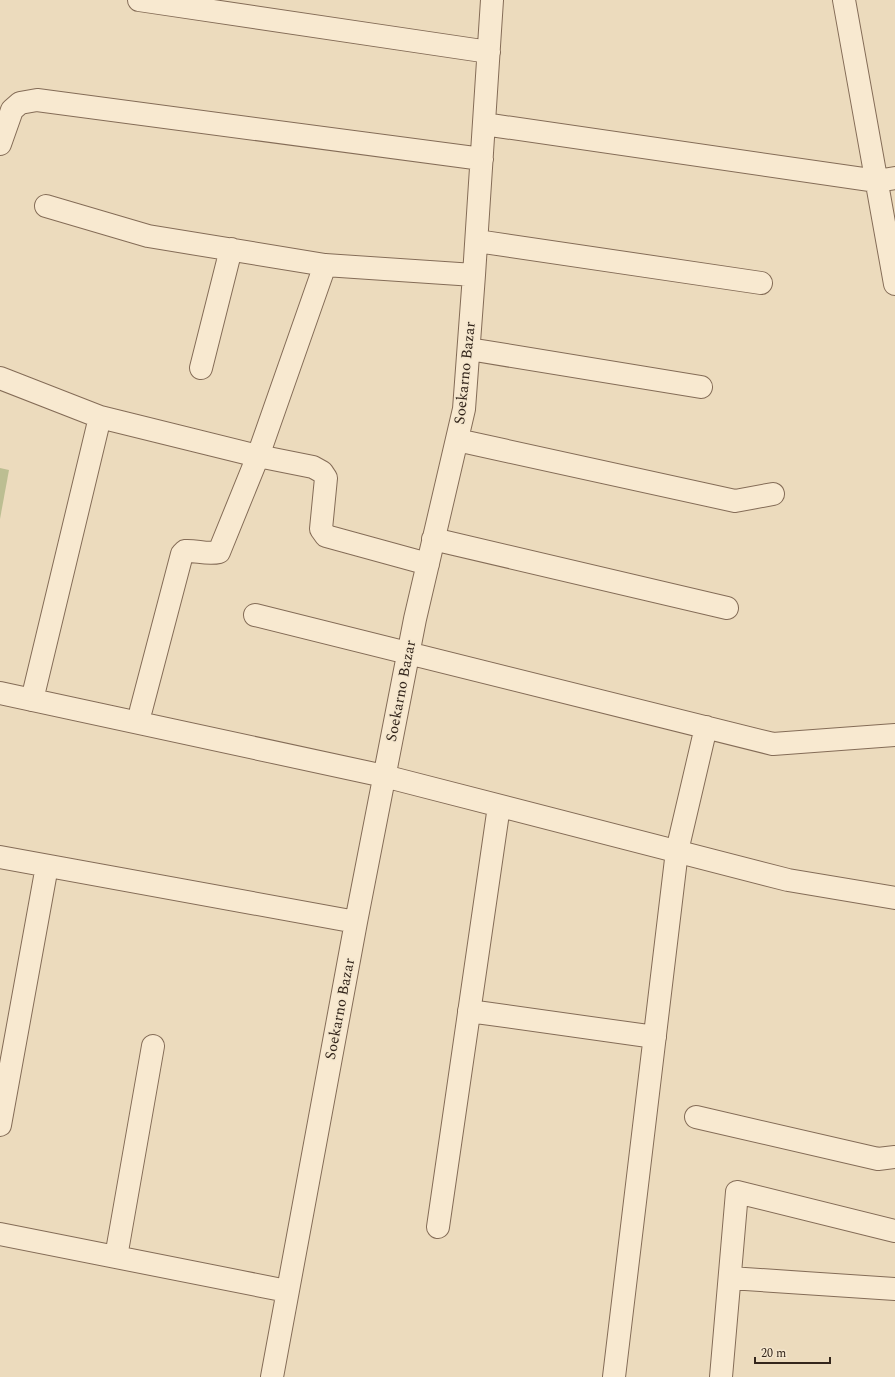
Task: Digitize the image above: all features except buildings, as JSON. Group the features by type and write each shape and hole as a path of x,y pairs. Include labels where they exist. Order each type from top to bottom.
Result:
{"street":[{"path":"139,0 489,52"},
{"name":"Soekarno Bazar","path":"272,1377 356,922 408,653 464,409 477,241 492,0"},
{"path":"844,0 886,180 895,284"},
{"path":"0,144 12,110 20,103 37,100 482,159"},
{"path":"484,124 886,180"},
{"path":"46,206 148,236 325,265 474,275"},
{"path":"477,241 761,283"},
{"path":"200,368 231,249"},
{"path":"141,710 182,554 185,551 211,554 219,552 258,456 325,265"},
{"path":"468,349 700,387"},
{"path":"0,378 100,417 258,456 313,467 322,472 326,478 321,529 326,536 428,564"},
{"path":"32,700 100,417"},
{"path":"457,440 736,501 773,494"},
{"path":"434,540 727,608"},
{"path":"255,616 773,744 895,736"},
{"path":"0,693 384,776 788,880 895,898"},
{"path":"614,1377 678,851 706,727"},
{"path":"438,1227 499,806"},
{"path":"0,857 356,922"},
{"path":"0,1125 47,866"},
{"path":"469,1011 655,1037"},
{"path":"116,1257 153,1046"},
{"path":"696,1117 878,1159 895,1156"},
{"path":"722,1377 737,1192 895,1231"},
{"path":"0,1234 287,1291"},
{"path":"730,1278 895,1288"}],"green space":[{"path":"0,468 9,470 0,519"}]}
